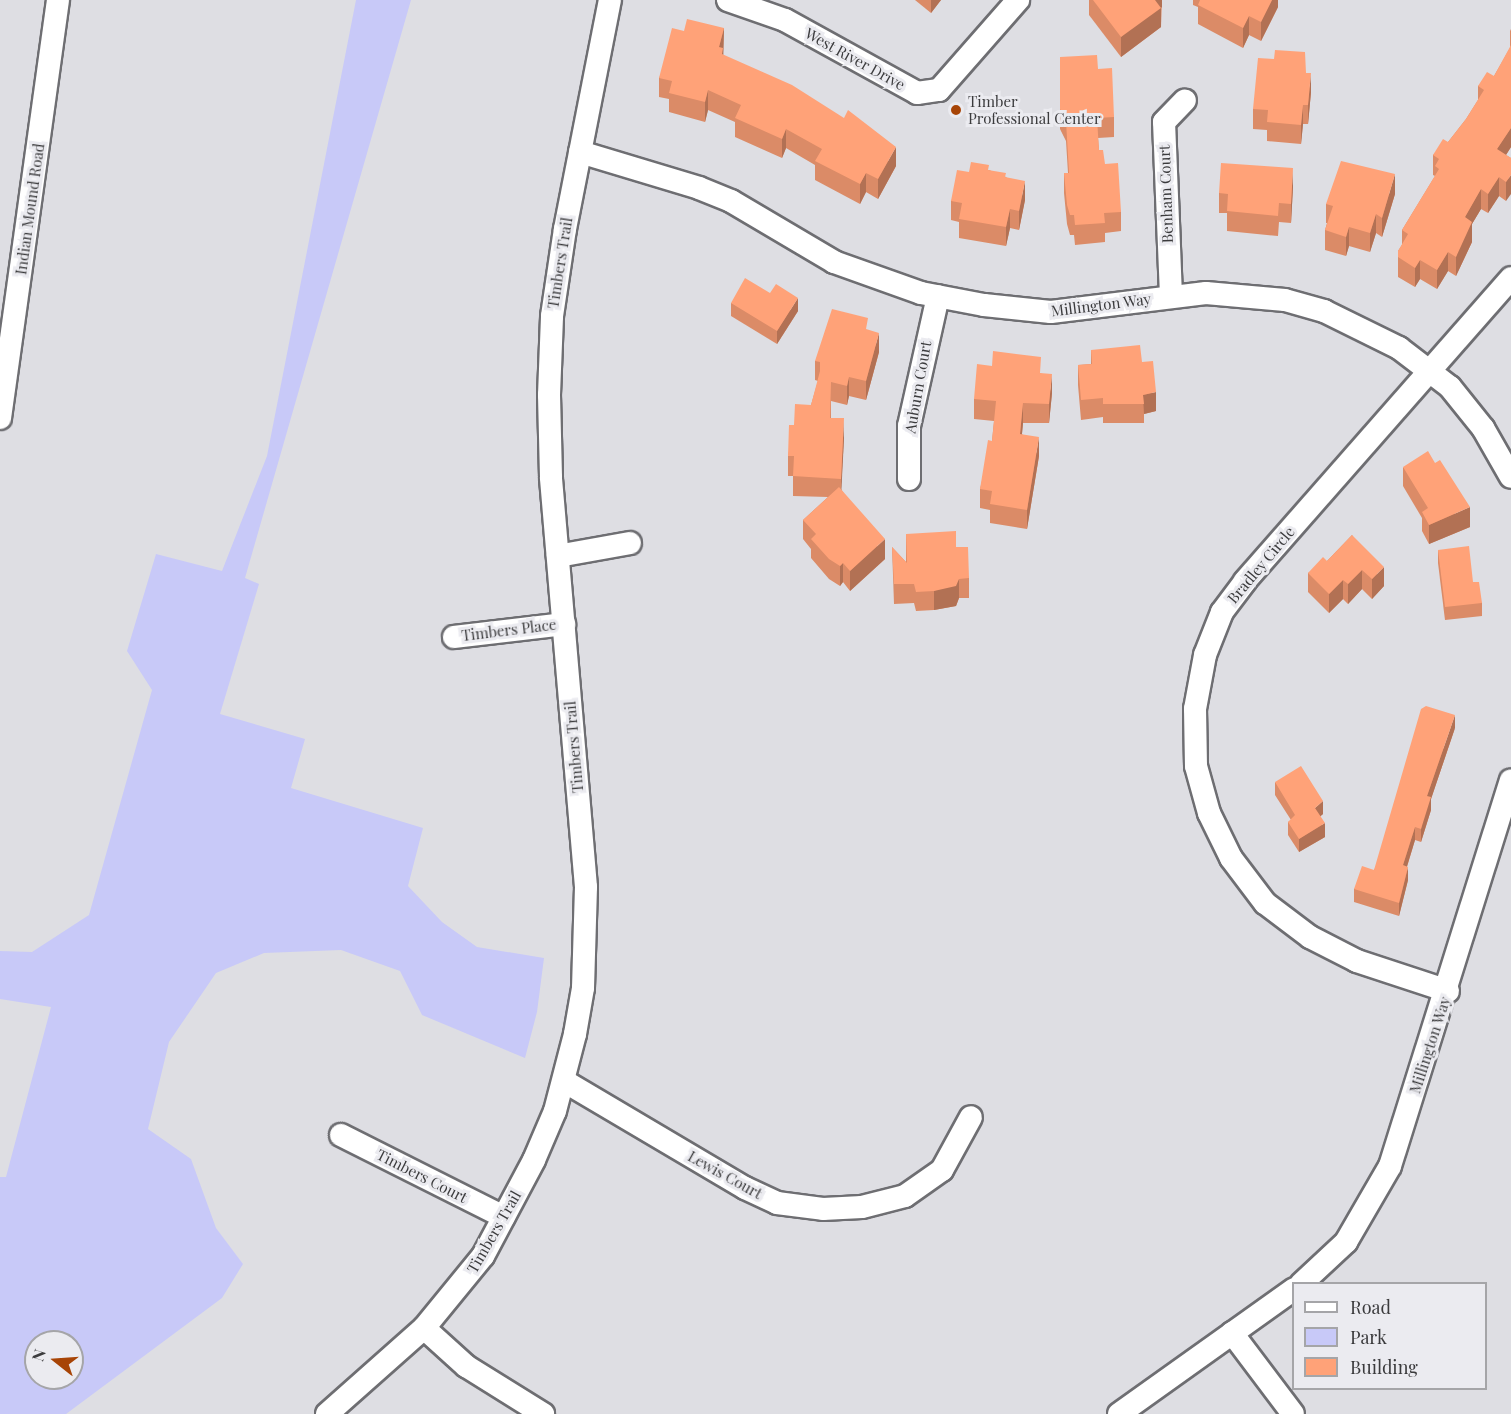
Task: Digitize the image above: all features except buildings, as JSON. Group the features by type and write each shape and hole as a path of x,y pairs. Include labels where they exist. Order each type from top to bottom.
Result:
{"street":[{"name":"Indian Mound Road","path":"0,418 58,0"},
{"name":"Timbers Trail","path":"327,1414 424,1328 483,1256 534,1160 564,1081 583,988 586,917 558,556 549,395 552,316 580,152 610,0"},
{"name":"West River Drive","path":"728,0 785,20 917,93 939,90 1018,0"},
{"name":"Benham Court","path":"1171,296 1164,122 1185,100"},
{"name":"Millington Way","path":"580,152 699,188 731,201 834,262 873,278 938,296 1015,310 1051,312 1171,296 1247,295 1324,311 1399,348 1450,387 1483,428 1511,477"},
{"name":"Bradley Circle","path":"1448,991 1357,961 1310,937 1265,903 1231,858 1209,813 1196,766 1197,698 1204,655 1222,612 1245,581 1430,373 1511,278"},
{"name":"Auburn Court","path":"909,479 909,426 938,296"},
{"path":"558,556 630,543"},
{"name":"Timbers Place","path":"454,637 564,624"},
{"name":"Millington Way","path":"1303,1282 1346,1242 1390,1166 1448,991 1511,781"},
{"name":"Lewis Court","path":"564,1081 745,1188 777,1203 823,1209 862,1207 905,1196 942,1170 971,1117"},
{"name":"Timbers Court","path":"341,1135 504,1217"},
{"path":"1119,1414 1292,1290"},
{"path":"424,1328 466,1366 543,1414"},
{"path":"1232,1333 1293,1414"}],"green space":[{"path":"356,0 411,0 245,578 259,584 220,714 305,739 291,788 423,828 408,886 442,922 477,947 544,958 537,1012 525,1058 422,1015 400,971 341,950 264,953 216,973 169,1042 148,1129 191,1159 216,1228 243,1264 222,1298 66,1414 0,1414 0,1177 6,1177 51,1007 0,999 0,951 32,952 89,915 152,690 127,651 156,554 222,571 267,456"}],"place":[{"name":"Timber Professional Center","path":"956,110"}]}
